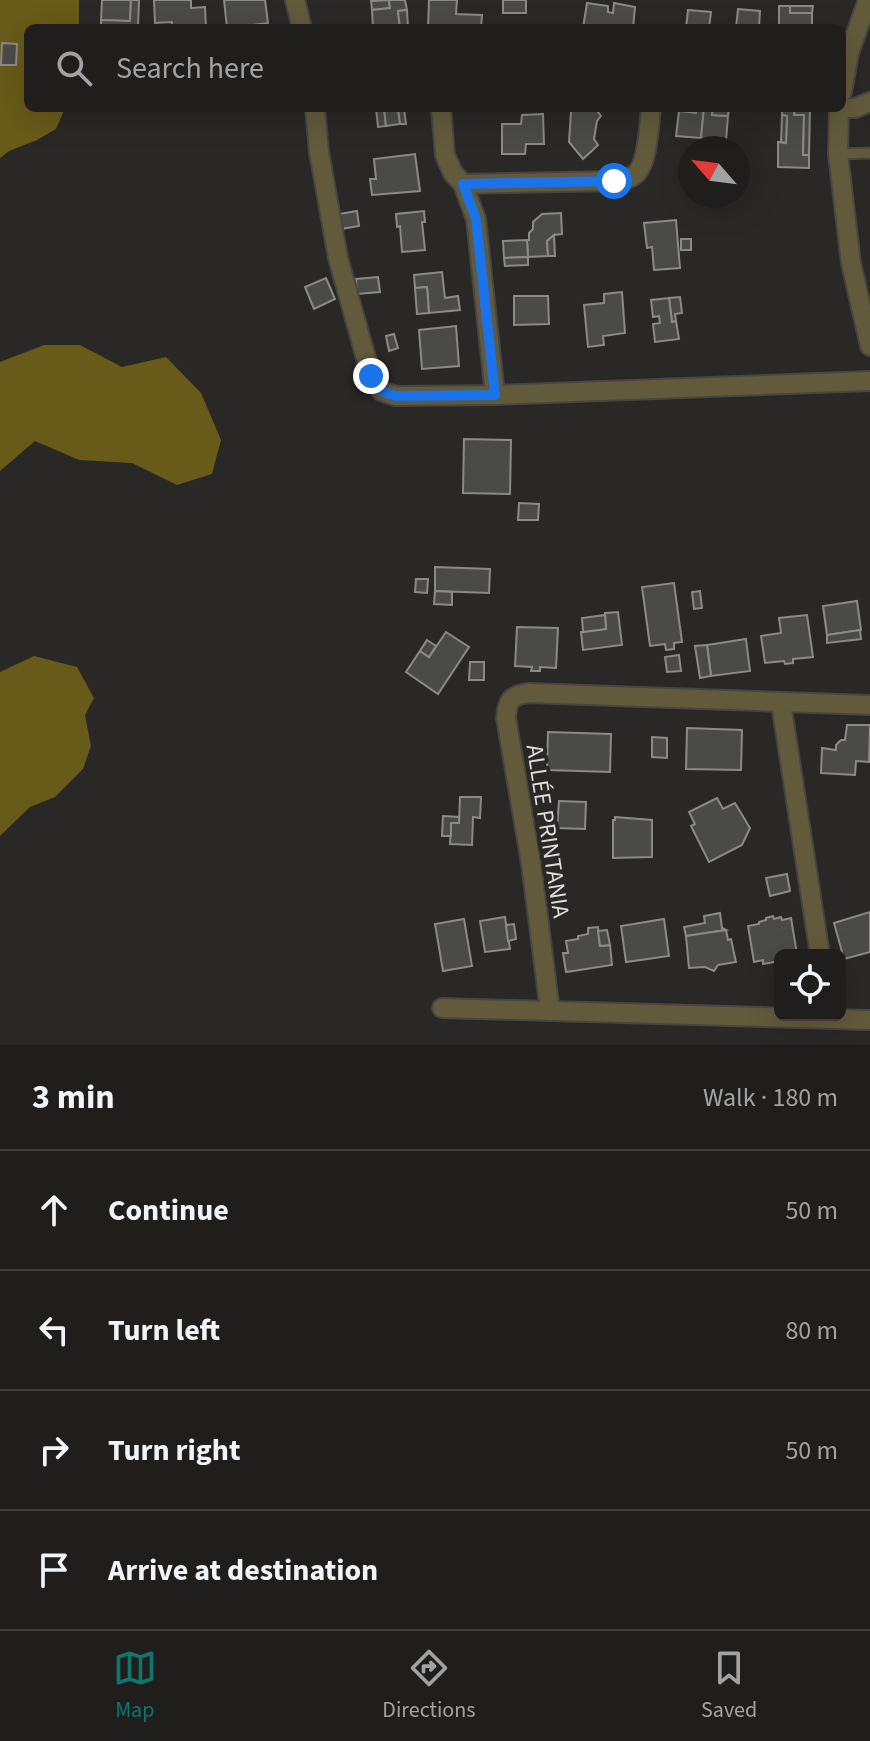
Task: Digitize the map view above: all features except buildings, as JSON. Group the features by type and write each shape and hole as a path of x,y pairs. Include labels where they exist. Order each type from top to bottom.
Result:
{"street":[{"path":"295,0 301,24"},
{"path":"846,70 868,0"},
{"path":"846,108 870,102"},
{"path":"315,112 319,152 338,258 371,376 381,391 396,396 495,395 870,381"},
{"path":"441,112 445,155 453,173 463,184 476,219 495,395"},
{"path":"463,184 614,181 634,176 640,170 646,151 651,112"},
{"path":"839,112 838,154 851,263 870,346"},
{"name":"ALLÉE PRINTANIA","path":"550,1011 531,863 507,730 510,702 517,694 870,705"},
{"path":"781,703 819,949"},
{"path":"442,1008 774,1016"},
{"path":"846,1018 870,1020"}],"lane":[{"path":"838,154 870,153"}],"shaded area":[{"path":"0,0 79,0 79,24 24,24 24,112 63,112 56,129 0,158"},
{"path":"44,345 80,345 122,367 166,357 201,393 221,440 212,474 177,485 132,463 79,460 35,441 0,471 0,362"},
{"path":"34,656 77,667 94,698 85,715 91,746 83,769 55,797 30,807 0,836 0,672"}],"route":[{"path":"371,376 381,391 396,396 495,395 476,219 463,184 614,181"}]}
